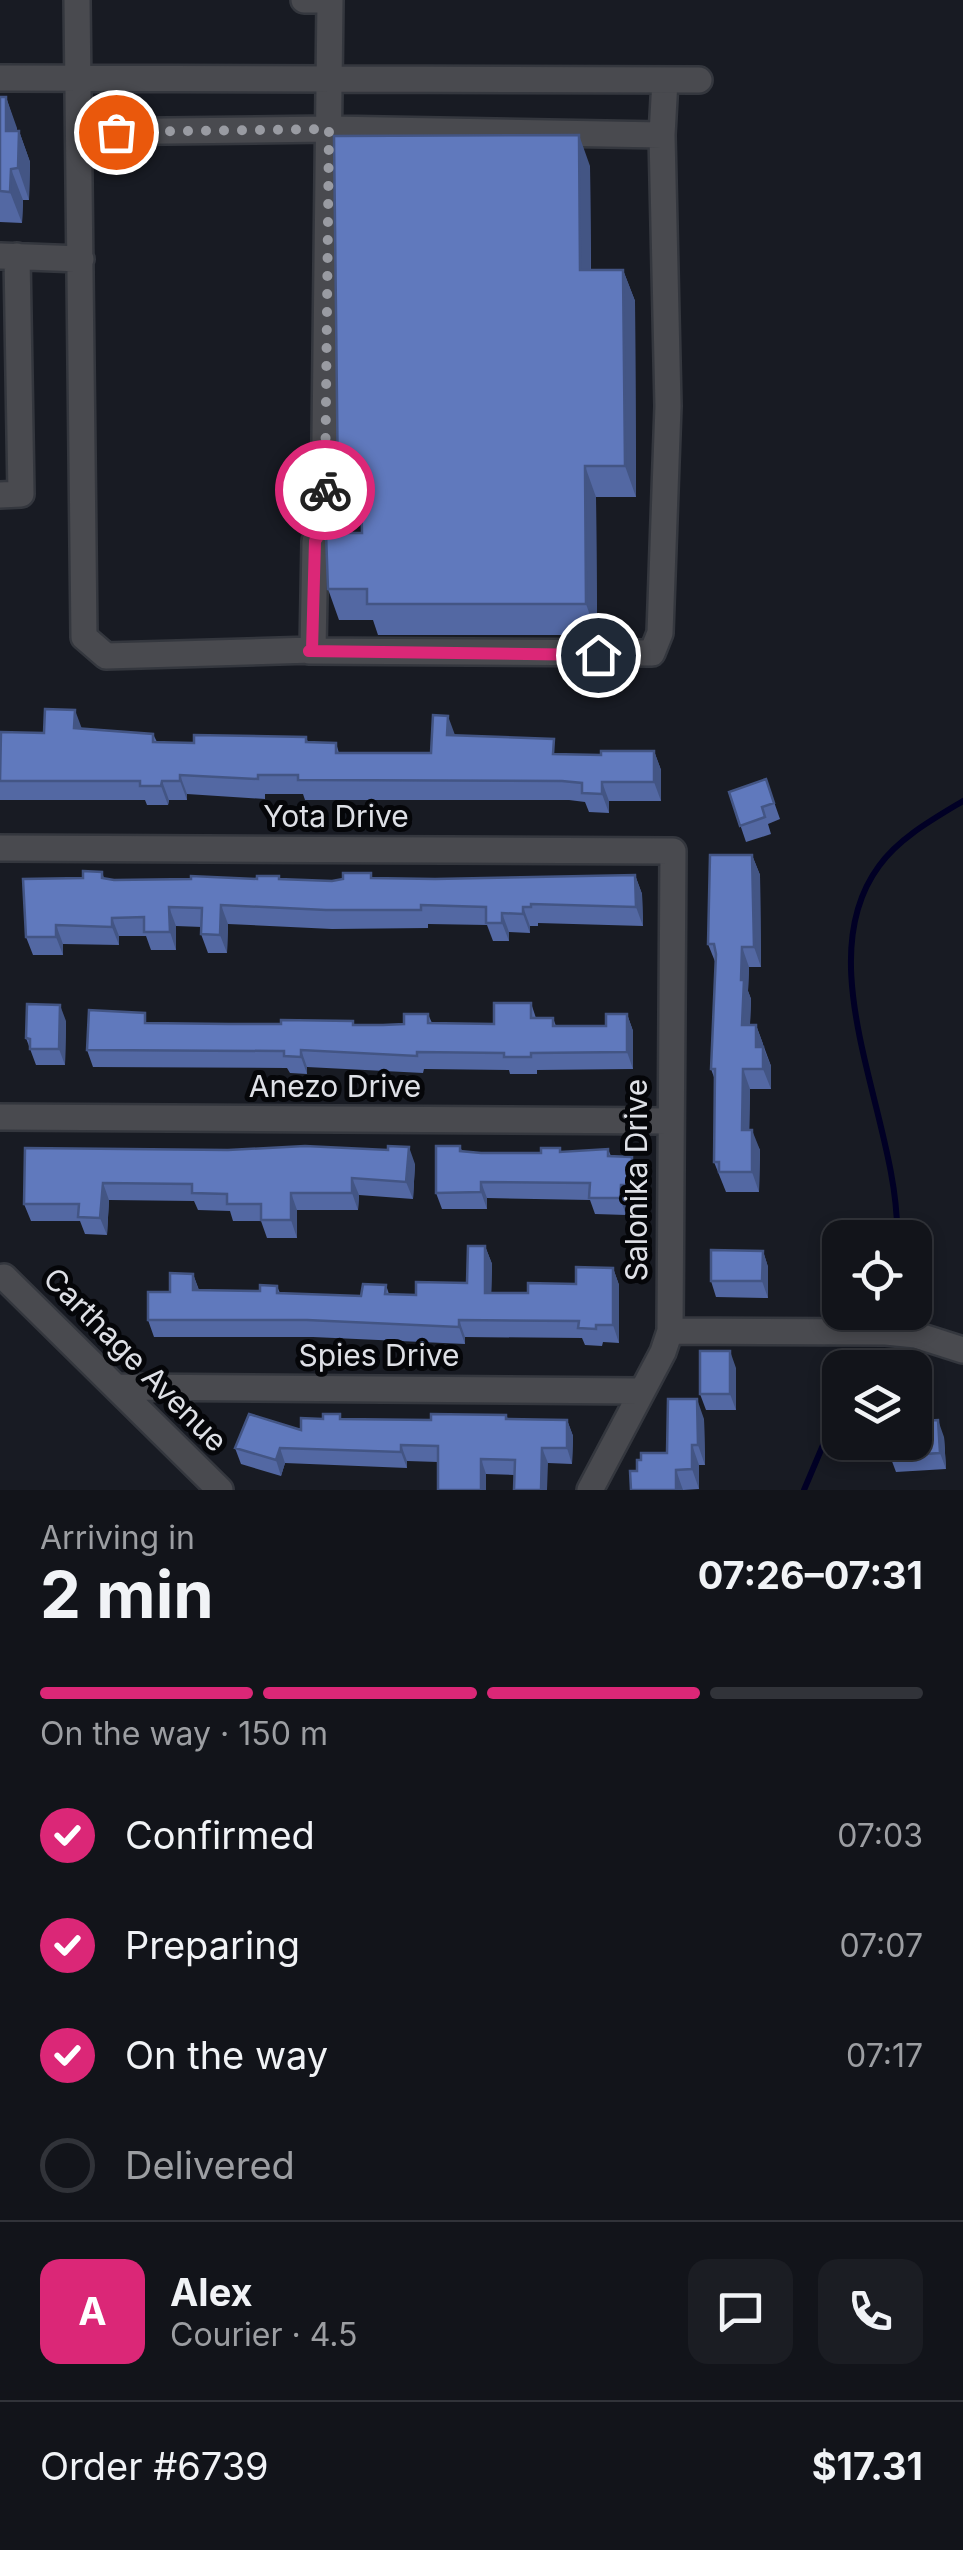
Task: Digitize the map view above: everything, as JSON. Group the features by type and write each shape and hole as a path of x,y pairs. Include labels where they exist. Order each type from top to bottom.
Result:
{"street":[{"path":"77,0 84,637 106,656 309,651 652,653 660,633 668,406 662,135 665,80"},
{"path":"304,0 330,0 324,527 315,541 309,651"},
{"path":"0,78 699,80"},
{"path":"80,132 329,129 662,135"},
{"path":"0,495 22,494 9,256 81,258"},
{"name":"Yota Drive","path":"0,848 672,852"},
{"name":"Salonika Drive","path":"590,1490 663,1352 670,1330 672,852"},
{"name":"Anezo Drive","path":"0,1117 670,1121"},
{"name":"Carthage Avenue","path":"1,1274 220,1490"},
{"path":"670,1330 916,1334 963,1350"},
{"name":"Spies Drive","path":"118,1387 640,1391"}],"building":[{"path":"0,97 6,97 6,131 19,131 18,168 11,169 10,192 0,191"},
{"path":"579,135 580,270 623,270 625,466 585,466 586,604 367,604 367,589 328,589 326,533 362,533 361,490 338,490 334,136"},
{"path":"45,709 75,710 74,728 153,734 153,742 194,743 194,735 306,737 306,742 336,743 336,753 431,753 433,715 448,716 447,735 554,739 553,754 654,751 654,782 602,782 602,794 582,793 582,783 562,781 298,780 298,775 258,775 258,779 180,775 180,781 162,781 161,786 140,786 140,781 0,781 1,732 44,733"},
{"path":"766,779 774,803 762,807 765,817 740,826 729,792"},
{"path":"710,855 752,855 754,947 742,947 742,1025 756,1025 756,1047 763,1047 763,1069 743,1069 742,1130 752,1130 752,1172 719,1172 719,1162 714,1162 715,1069 711,1069 716,954 714,944 708,944"},
{"path":"83,871 102,872 102,878 114,880 279,876 332,881 343,879 343,873 371,873 371,878 435,879 635,875 636,907 531,904 523,907 523,914 502,913 502,923 486,923 486,907 421,905 421,910 326,910 221,905 220,935 201,934 202,908 169,907 170,932 144,932 144,917 112,918 112,927 56,925 56,937 26,937 23,879 83,878"},
{"path":"494,1003 531,1003 531,1018 553,1018 553,1026 606,1026 606,1014 627,1014 627,1052 504,1057 504,1053 417,1052 417,1056 301,1050 301,1057 284,1056 284,1051 87,1050 89,1010 145,1013 145,1023 281,1024 281,1020 383,1025 404,1024 404,1014 428,1014 428,1023 494,1024"},
{"path":"27,1004 60,1005 59,1049 30,1049 30,1039 26,1038"},
{"path":"305,1146 388,1150 388,1146 409,1147 406,1182 352,1178 352,1193 291,1193 291,1220 261,1220 261,1204 227,1204 227,1194 192,1193 192,1184 103,1183 100,1218 78,1217 79,1204 24,1204 25,1148 228,1150"},
{"path":"436,1146 460,1146 460,1151 481,1153 541,1153 541,1148 560,1148 560,1152 608,1149 608,1156 632,1157 632,1185 621,1185 620,1198 589,1198 590,1183 481,1182 481,1192 436,1193"},
{"path":"468,1246 485,1246 485,1293 528,1293 528,1283 576,1284 576,1267 613,1268 613,1325 596,1325 596,1329 578,1328 579,1321 459,1320 459,1327 307,1320 148,1320 148,1292 170,1292 170,1273 193,1274 193,1290 260,1291 260,1285 277,1286 277,1293 361,1296 363,1284 386,1285 385,1294 416,1295 416,1282 467,1283"},
{"path":"711,1250 763,1251 762,1281 711,1281"},
{"path":"700,1351 730,1351 730,1394 700,1394"},
{"path":"668,1399 697,1399 698,1445 692,1445 692,1469 676,1470 676,1490 631,1490 630,1471 637,1471 641,1453 667,1453"},
{"path":"249,1414 301,1430 301,1418 323,1419 323,1414 340,1414 340,1419 431,1420 431,1414 567,1420 567,1448 542,1448 541,1490 514,1490 515,1460 481,1459 481,1490 438,1490 438,1446 401,1445 401,1452 280,1448 276,1460 235,1448"},
{"path":"932,1420 938,1420 940,1453 932,1453"}],"waterway":[{"path":"896,1220 885,1146 853,998 851,950 859,906 879,866 906,838 963,801"},
{"path":"804,1490 822,1448"}],"way so far":[{"path":"116,132 329,129 325,490"}],"route":[{"path":"325,490 324,527 315,541 309,651 598,655"}]}
